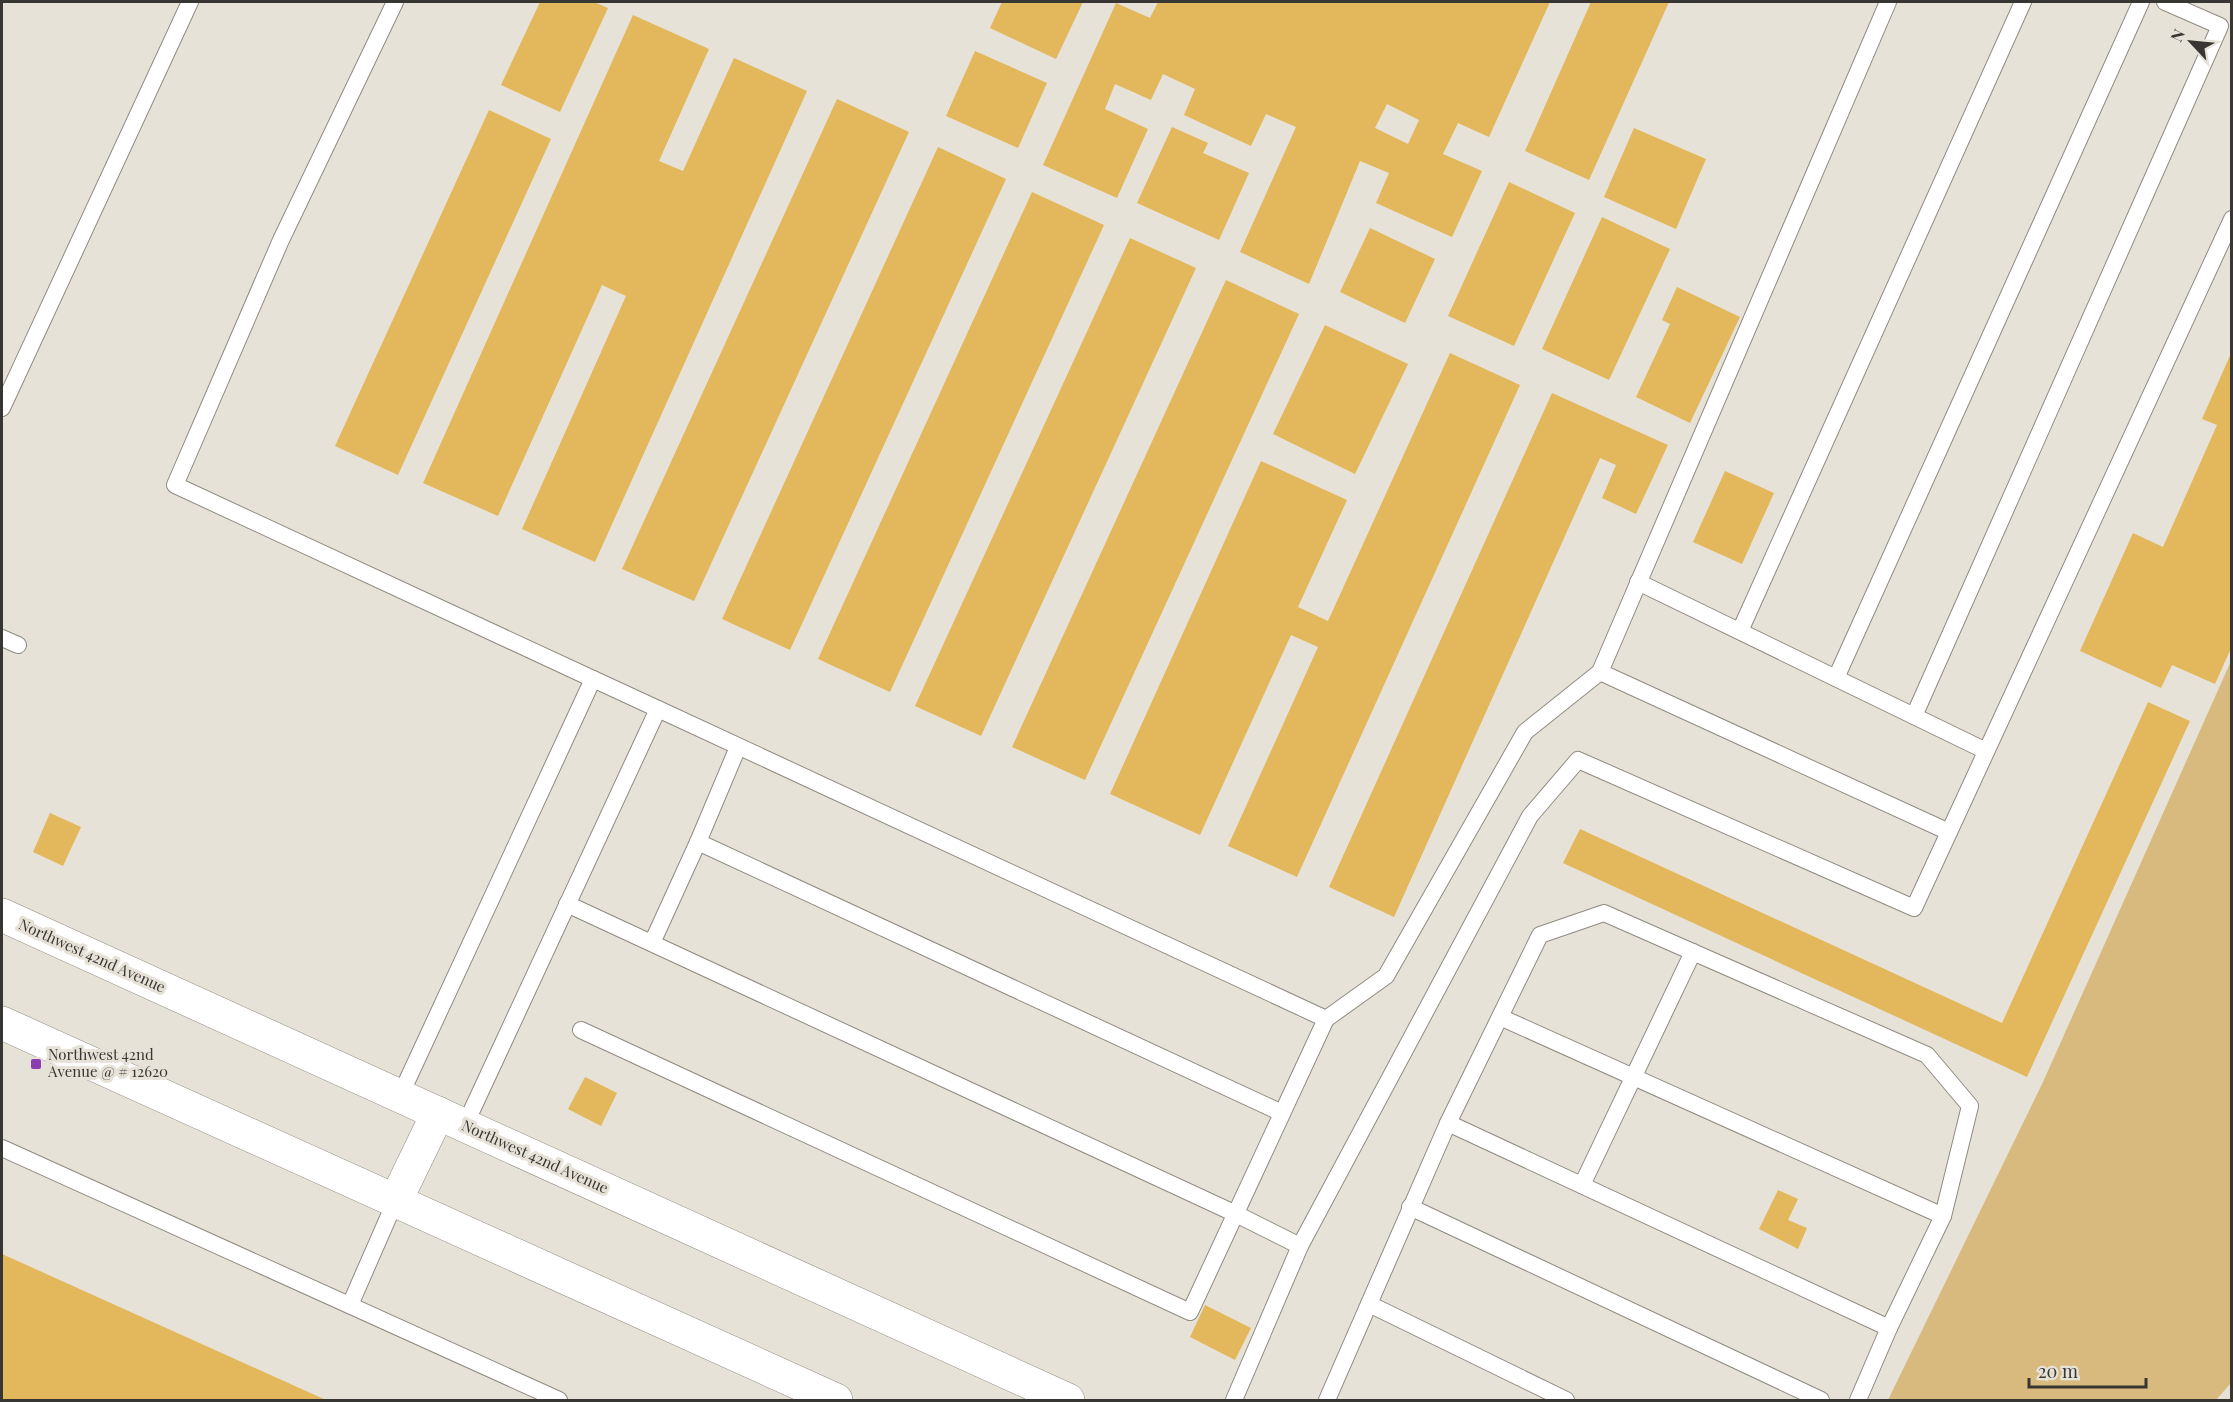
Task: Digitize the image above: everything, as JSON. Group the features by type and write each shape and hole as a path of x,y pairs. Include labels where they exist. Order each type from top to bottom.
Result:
{"main road":[{"name":"Northwest 42nd Avenue","path":"2,915 1068,1401"},
{"path":"2,1023 836,1401"},
{"path":"395,1202 451,1119"}],"lane":[{"path":"2,408 190,2"},
{"path":"395,2 281,240 174,485 1326,1019"},
{"path":"581,1030 1190,1312 1326,1019 1386,976 1525,732 1600,672 1888,2"},
{"path":"1740,631 2023,2"},
{"path":"1836,678 2141,2"},
{"path":"1914,716 2226,28 2165,2"},
{"path":"1234,1401 1300,1246 1530,816 1578,760 1914,908 2232,219"},
{"path":"1638,582 1986,751"},
{"path":"2,638 18,645"},
{"path":"1600,672 1949,832"},
{"path":"400,1096 593,679"},
{"path":"451,1119 567,904 658,709"},
{"path":"651,943 698,842 738,747"},
{"path":"698,842 1282,1113"},
{"path":"567,904 1236,1214 1300,1246"},
{"path":"1326,1401 1448,1123 1540,935 1604,913 1927,1055 1970,1106 1943,1216 1889,1328 1858,1401"},
{"path":"1582,1185 1693,952"},
{"path":"1500,1017 1943,1216"},
{"path":"1448,1123 1889,1328"},
{"path":"2,1148 559,1401"},
{"path":"350,1305 395,1202"},
{"path":"1410,1207 1821,1401"},
{"path":"1368,1304 1566,1401"}],"shaded area":[{"path":"2231,661 2231,1383 2216,1400 1888,1400 2043,1082"}],"building":[{"path":"540,2 594,2 608,8 560,112 501,85"},
{"path":"1002,2 1083,2 1056,59 990,28"},
{"path":"1158,2 1550,2 1489,137 1458,123 1443,154 1482,171 1452,237 1376,203 1389,173 1360,161 1309,284 1240,252 1296,127 1266,114 1251,146 1184,115 1195,89 1163,74 1151,100 1115,84 1105,109 1148,129 1117,198 1043,165 1116,3 1150,18","holes":["1387,104 1419,120 1408,144 1375,128"]},
{"path":"1591,2 1669,2 1589,180 1525,151"},
{"path":"633,15 709,49 659,161 683,171 734,58 807,91 595,562 522,529 626,296 602,285 498,516 423,483"},
{"path":"975,51 1047,83 1018,148 946,116"},
{"path":"837,99 909,132 694,601 622,569"},
{"path":"489,110 551,139 398,475 335,446"},
{"path":"1172,127 1208,143 1203,153 1249,173 1219,240 1137,203"},
{"path":"1634,128 1706,159 1676,229 1604,197"},
{"path":"938,147 1006,179 790,650 722,619"},
{"path":"1509,182 1575,213 1514,346 1448,316"},
{"path":"1032,192 1104,225 890,692 818,659"},
{"path":"1602,217 1670,249 1609,380 1542,349"},
{"path":"1370,228 1435,259 1405,323 1340,292"},
{"path":"1130,238 1196,268 981,736 915,706"},
{"path":"1226,280 1299,314 1085,780 1012,747"},
{"path":"1677,287 1740,317 1690,423 1636,397 1670,324 1662,320"},
{"path":"1325,325 1408,364 1355,474 1273,434"},
{"path":"2232,351 2232,646 2215,684 2172,665 2161,688 2080,651 2133,533 2163,547 2217,425 2202,419"},
{"path":"1450,353 1520,385 1297,877 1228,846 1318,647 1291,635 1200,835 1110,794 1261,461 1347,500 1298,607 1328,621"},
{"path":"1552,393 1668,445 1636,514 1602,498 1616,465 1600,458 1394,917 1329,887"},
{"path":"1725,471 1774,493 1742,564 1693,542"},
{"path":"2148,702 2190,721 2027,1077 1563,863 1580,829 2002,1023"},
{"path":"50,813 81,827 63,866 33,852"},
{"path":"585,1077 617,1093 601,1126 568,1109"},
{"path":"1778,1190 1798,1199 1788,1220 1807,1228 1798,1249 1759,1229"},
{"path":"2,1254 326,1400 2,1400"},
{"path":"1205,1305 1251,1328 1235,1360 1190,1337"}],"place":[{"name":"Northwest 42nd Avenue @ # 12620","path":"36,1064"}]}
